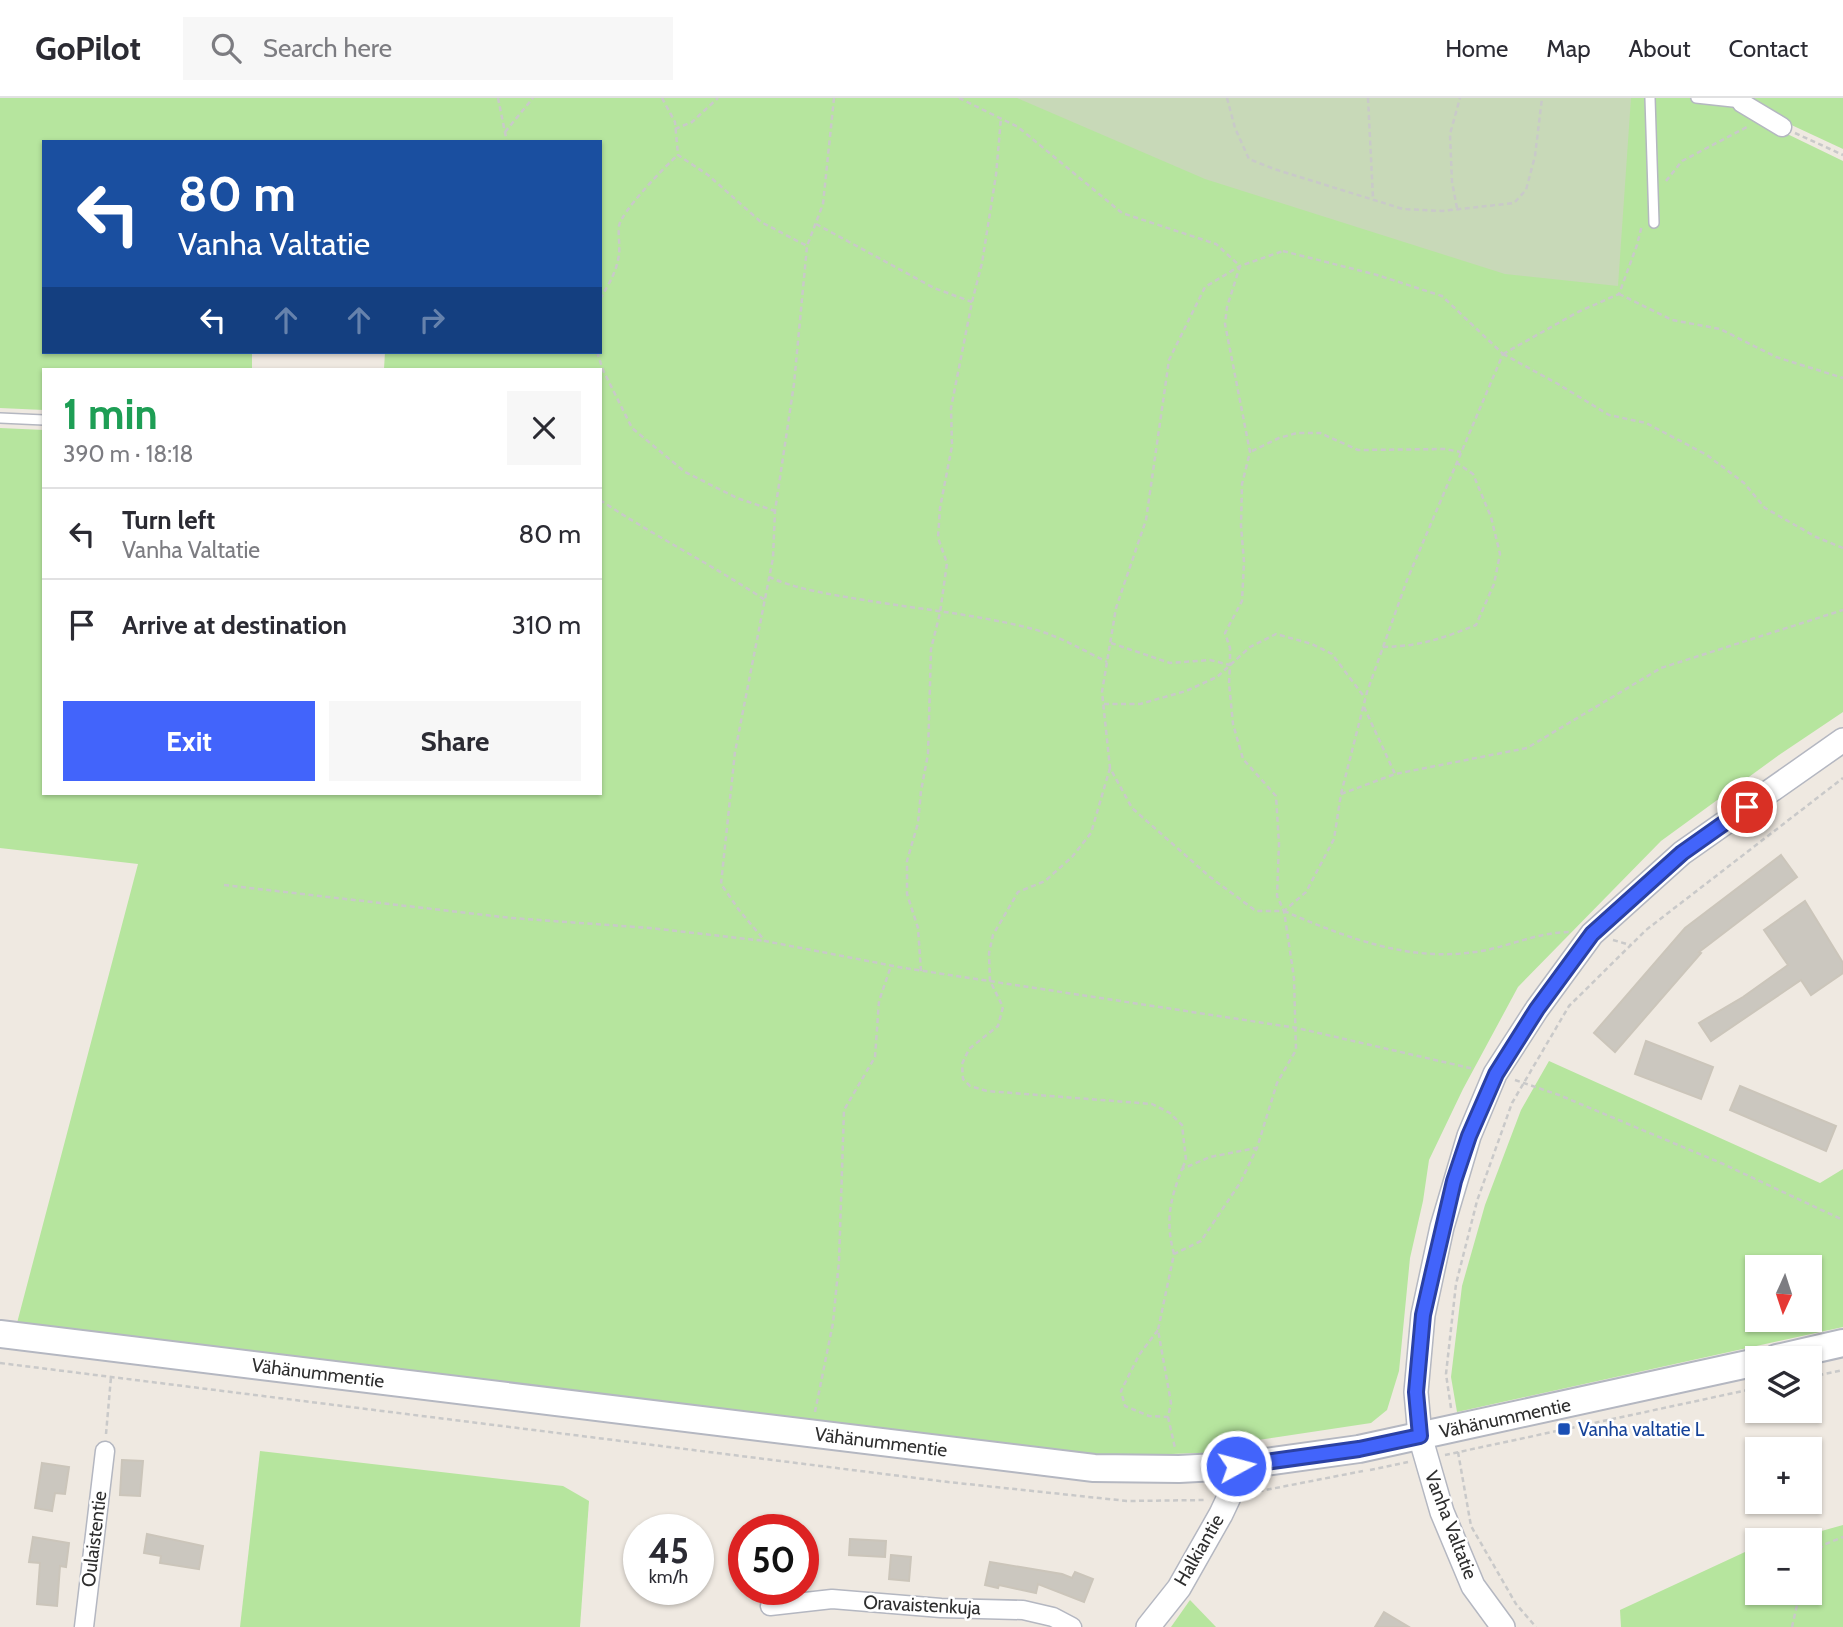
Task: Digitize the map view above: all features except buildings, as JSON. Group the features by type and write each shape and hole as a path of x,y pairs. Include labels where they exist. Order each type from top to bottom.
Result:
{"main road":[{"name":"Vähänummentie","path":"0,1334 1094,1468 1180,1469 1236,1466 1359,1449 1745,1365"},
{"path":"1822,1348 1843,1343"}],"street":[{"path":"1741,100 1774,122"},
{"name":"Vanha Valtatie","path":"1503,1627 1473,1586 1442,1513 1420,1436 1416,1392 1423,1315 1454,1181 1469,1136 1496,1074 1537,1009 1592,934 1682,853 1843,740"},
{"name":"Oulaistentie","path":"84,1627 105,1451"},
{"name":"Halkiantie","path":"1148,1627 1179,1588 1222,1514 1236,1466"},
{"name":"Oravaistenkuja","path":"770,1606 832,1599 941,1608 1023,1610 1053,1618 1072,1627"}],"lane":[{"path":"1650,98 1654,223"},
{"path":"1696,98 1741,100"},
{"path":"0,418 42,420"}],"path":[{"path":"498,98 507,140"},
{"path":"505,132 533,98"},
{"path":"662,98 675,122 678,155"},
{"path":"676,129 692,122 718,98"},
{"path":"765,941 721,884 735,752 773,558 775,511 794,384 807,246 823,204 834,98"},
{"path":"959,98 1018,127 1122,214 1216,244 1240,266"},
{"path":"1227,98 1235,128 1249,159 1403,209 1457,210 1514,203 1526,190 1535,156 1542,98"},
{"path":"1368,98 1373,198"},
{"path":"1457,210 1452,182 1450,134 1461,98"},
{"path":"921,971 918,928 907,894 907,861 918,823 928,754 931,649 940,613 947,563 938,538 940,508 952,446 951,408 995,188 1000,118"},
{"path":"1284,911 1306,892 1334,839 1340,794 1365,698 1407,580 1503,354 1578,312 1619,294 1637,245 1645,209 1682,161 1774,122 1843,155"},
{"path":"678,155 708,175 761,222 807,246"},
{"path":"602,295 614,274 619,252 619,223 646,188 678,155"},
{"path":"816,224 934,288 972,302"},
{"path":"1180,1469 1168,1417 1171,1403 1158,1331 1174,1254 1169,1235 1170,1199 1186,1160 1182,1125 1170,1113 1152,1104 987,1091 970,1086 963,1079 962,1064 969,1049 998,1026 1003,1007 990,981 989,953 993,935 1018,892 1045,881 1072,857 1091,834 1110,768 1102,692 1115,608 1146,520 1169,360 1205,287 1240,266 1283,251 1442,296 1503,354 1609,415 1646,423 1707,455 1744,483 1765,508 1816,537 1843,548"},
{"path":"1174,1254 1201,1241 1240,1183 1257,1148 1277,1083 1296,1050 1294,978 1284,911 1277,896 1279,844 1276,796 1243,759 1233,724 1229,682 1230,648 1225,633 1242,601 1242,484 1250,452 1225,324 1227,307 1240,266"},
{"path":"1619,294 1672,320 1720,328 1776,357 1843,379"},
{"path":"602,372 632,428 685,472 737,498 775,511"},
{"path":"1250,452 1279,438 1297,433 1320,433 1358,450 1445,449 1461,452"},
{"path":"1383,647 1434,642 1476,625 1494,584 1500,554 1491,517 1473,474 1457,463"},
{"path":"602,501 646,530 717,568 765,600"},
{"path":"769,577 842,597 993,620 1035,630 1057,637 1107,662"},
{"path":"1340,794 1395,774 1527,748 1661,668 1843,610"},
{"path":"1104,704 1140,704 1186,691 1217,677 1250,647 1276,634 1312,643 1332,654 1365,698"},
{"path":"1110,643 1170,663 1210,660 1230,665"},
{"path":"1363,706 1395,774"},
{"path":"1110,768 1132,808 1210,877 1255,911 1284,911 1335,933 1374,945 1423,954 1475,952 1566,932 1592,934 1630,945"},
{"path":"1536,1627 1516,1604 1471,1526 1446,1374 1456,1284 1477,1201 1512,1102 1569,1006 1630,945 1843,778"},
{"path":"224,885 511,918 650,928 765,941 921,971 1297,1028 1496,1074 1559,1095 1721,1163 1843,1220"},
{"path":"810,1434 825,1373 833,1323 839,1261 844,1110 874,1057 879,1001 891,966"},
{"path":"1182,1169 1210,1157 1257,1148"},
{"path":"1448,1282 1456,1284"},
{"path":"1158,1331 1139,1355 1121,1391 1125,1406 1149,1416 1168,1417"},
{"path":"1822,1374 1843,1370"},
{"path":"105,1451 111,1377"},
{"path":"1822,1546 1843,1537"},
{"path":"1793,1627 1797,1605"}],"green space":[{"path":"0,98 1739,98 1775,128 1843,161 1843,712 1661,841 1518,987 1463,1089 1429,1160 1410,1258 1399,1371 1387,1410 1371,1423 1258,1440 1225,1452 1090,1457 17,1323 138,864 0,848 0,428 42,430 42,795 602,795 602,368 384,368 385,354 602,354 602,140 42,140 42,354 252,354 252,368 42,368 42,410 0,408"},
{"path":"1017,98 1631,98 1618,286 1505,274 1205,179"},
{"path":"1747,98 1843,98 1843,149 1785,122"},
{"path":"1549,1061 1820,1183 1843,1169 1843,1327 1822,1332 1822,1255 1745,1255 1745,1332 1820,1332 1757,1346 1745,1346 1745,1349 1457,1412 1451,1377 1462,1286 1485,1205 1521,1110"},
{"path":"260,1451 563,1486 589,1501 580,1627 240,1627"},
{"path":"1843,1525 1843,1627 1621,1627 1620,1610 1745,1552 1745,1605 1822,1605 1822,1531"},
{"path":"1190,1600 1216,1627 1171,1627"}],"place":[{"name":"Vanha valtatie L","path":"1564,1429"}],"route":[{"path":"1236,1466 1359,1449 1420,1436 1416,1392 1423,1315 1454,1181 1469,1136 1496,1074 1537,1009 1592,934 1682,853 1747,807"}]}
